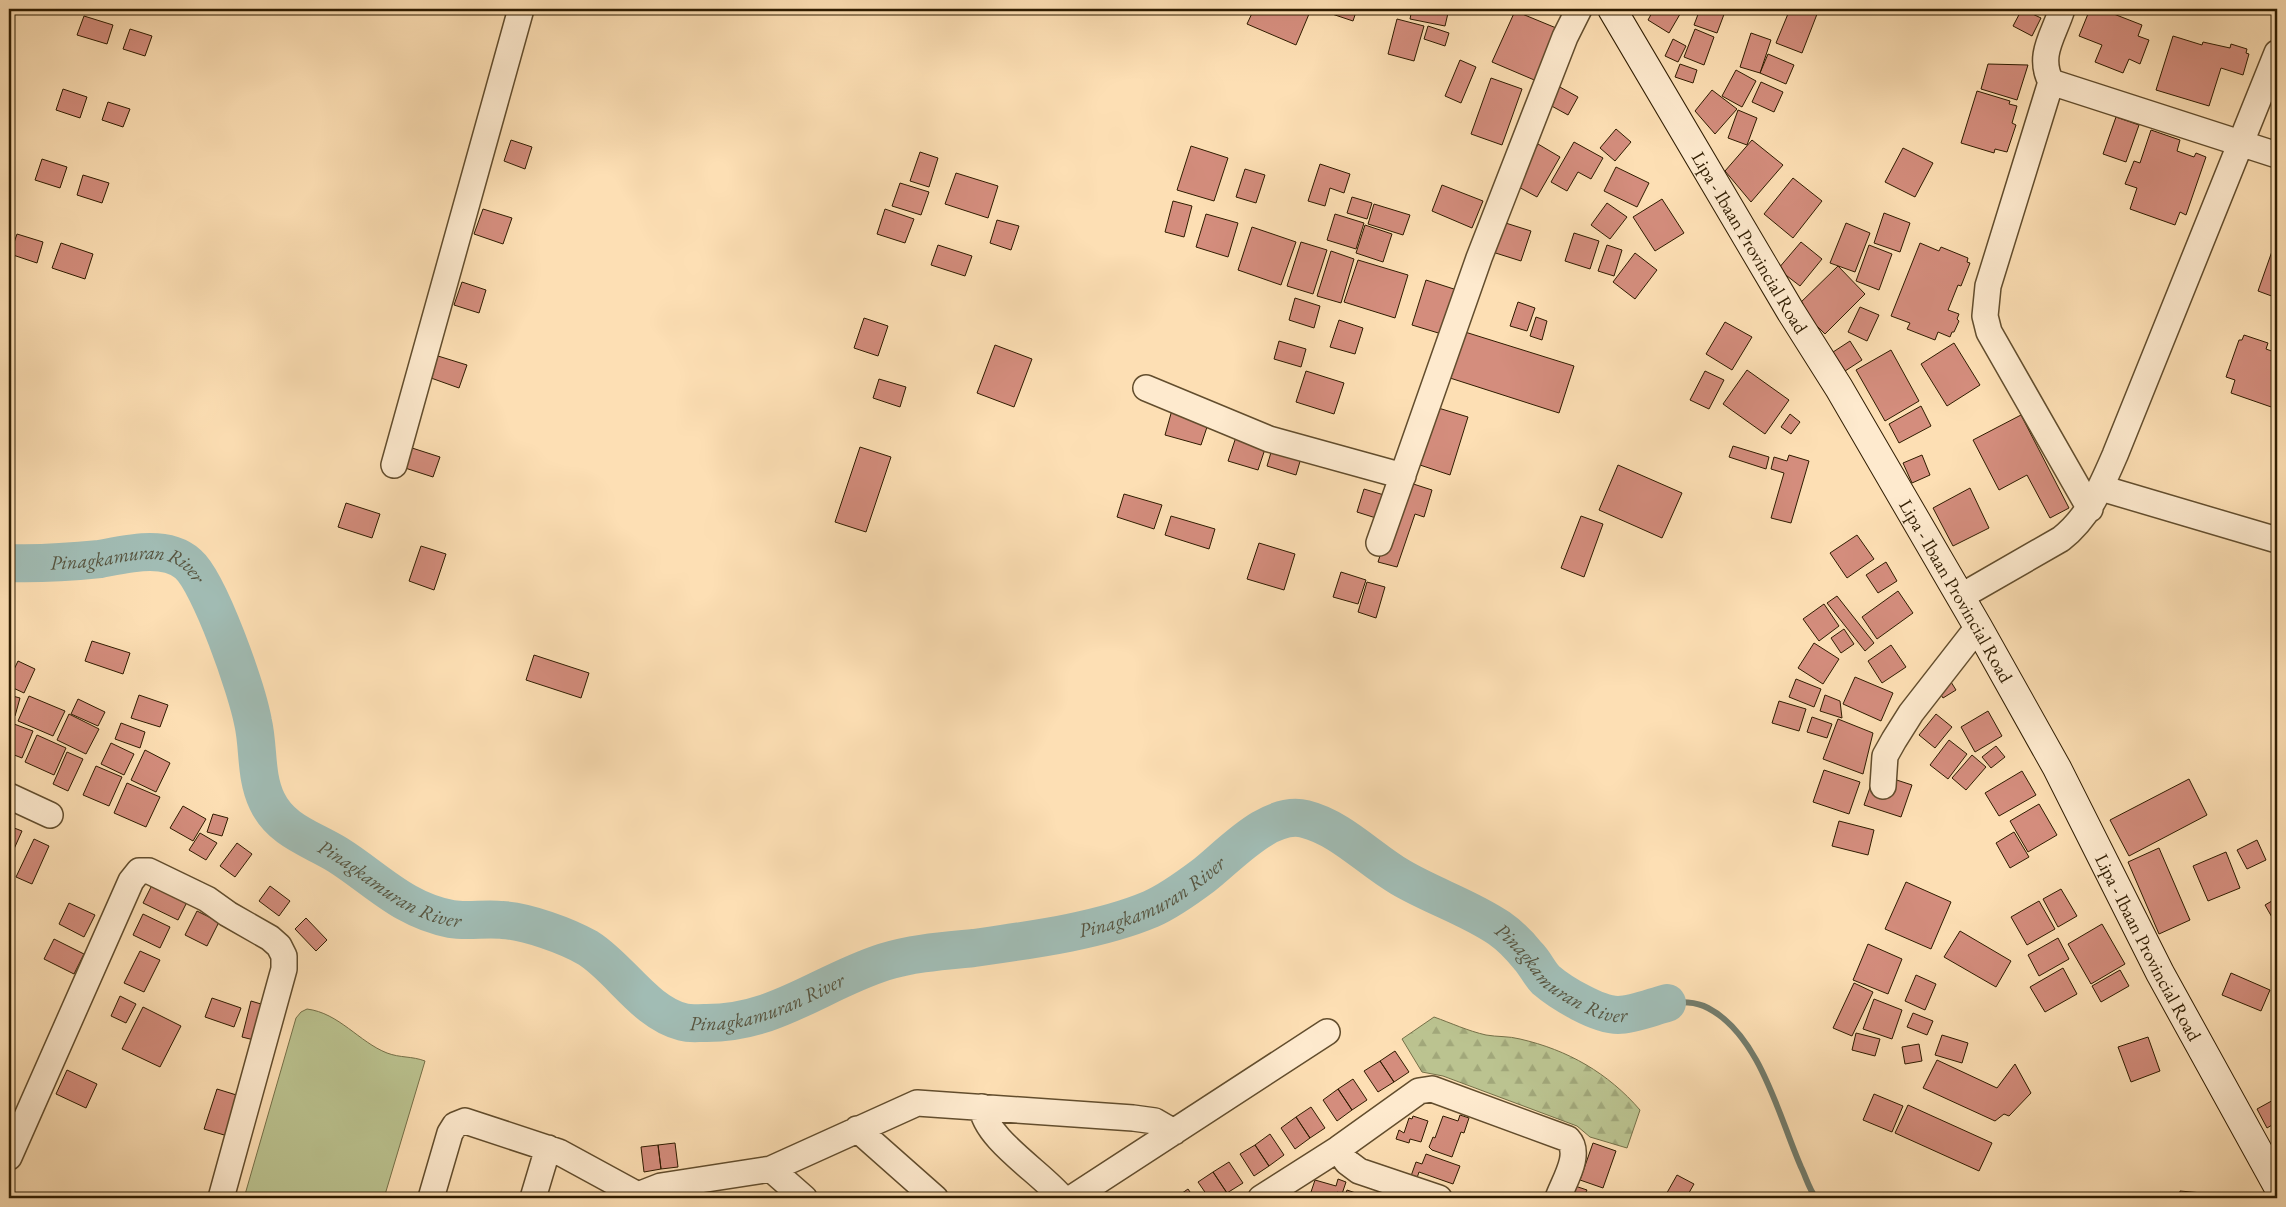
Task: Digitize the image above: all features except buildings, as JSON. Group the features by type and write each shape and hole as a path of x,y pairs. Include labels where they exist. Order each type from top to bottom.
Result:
{"main road":[{"name":"Lipa - Ibaan Provincial Road","path":"1612,9 1791,312 1839,388 1978,627 2057,768 2160,973 2277,1185"}],"street":[{"path":"394,465 521,9"},
{"path":"1379,543 1480,258 1565,37 1579,9"},
{"path":"2062,9 2044,57 2044,66 2050,82 1988,286 1984,316 1989,332 2095,498 2277,540"},
{"path":"1960,597 2055,543 2074,529 2095,498 2242,144 2277,53"},
{"path":"2050,82 2277,155"},
{"path":"1146,388 1269,439 1403,476"},
{"path":"1883,786 1885,756 1894,740 1911,713 1978,627"},
{"path":"9,796 50,815"},
{"path":"9,1157 130,881 139,871 149,871 207,899 228,914 270,938 279,946 284,956 284,969 221,1198"},
{"path":"1072,1198 1327,1032"},
{"path":"1261,1198 1338,1149 1412,1095 1425,1089 1438,1091 1561,1135 1572,1143 1573,1157 1558,1198"},
{"path":"430,1198 450,1133 460,1121 477,1124 570,1157 638,1197 644,1191 672,1192 771,1169 917,1102 1133,1118 1155,1121 1174,1132"},
{"path":"982,1107 985,1119 994,1132 1062,1198"},
{"path":"857,1129 935,1198"},
{"path":"533,1198 548,1148"},
{"path":"1338,1149 1347,1162 1359,1171 1439,1198"},
{"path":"771,1169 804,1198"}],"green space":[{"path":"307,1009 329,1016 387,1053 425,1061 384,1198 244,1198 296,1018"},
{"path":"1434,1017 1490,1036 1516,1038 1538,1044 1571,1057 1601,1074 1640,1110 1627,1148 1590,1137 1577,1126 1443,1076 1422,1072 1402,1039"}],"waterway":[{"name":"Pinagkamuran River","path":"9,563 77,561 150,552 180,558 197,575 207,592 236,663 255,732 263,791 267,801 280,820 298,833 352,864 391,893 418,909 451,919 523,923 579,943 600,957 645,1000 669,1017 683,1022 729,1022 753,1017 775,1010 861,971 906,956 1041,938 1087,929 1131,917 1158,906 1178,894 1264,828 1278,821 1291,818 1305,819 1331,829 1388,870 1499,928 1522,948 1546,980 1561,991 1590,1007 1610,1014 1624,1015 1667,1003"},
{"path":"1667,1003 1688,1002 1708,1008 1726,1021 1741,1037 1766,1079 1809,1187 1816,1198"}]}
